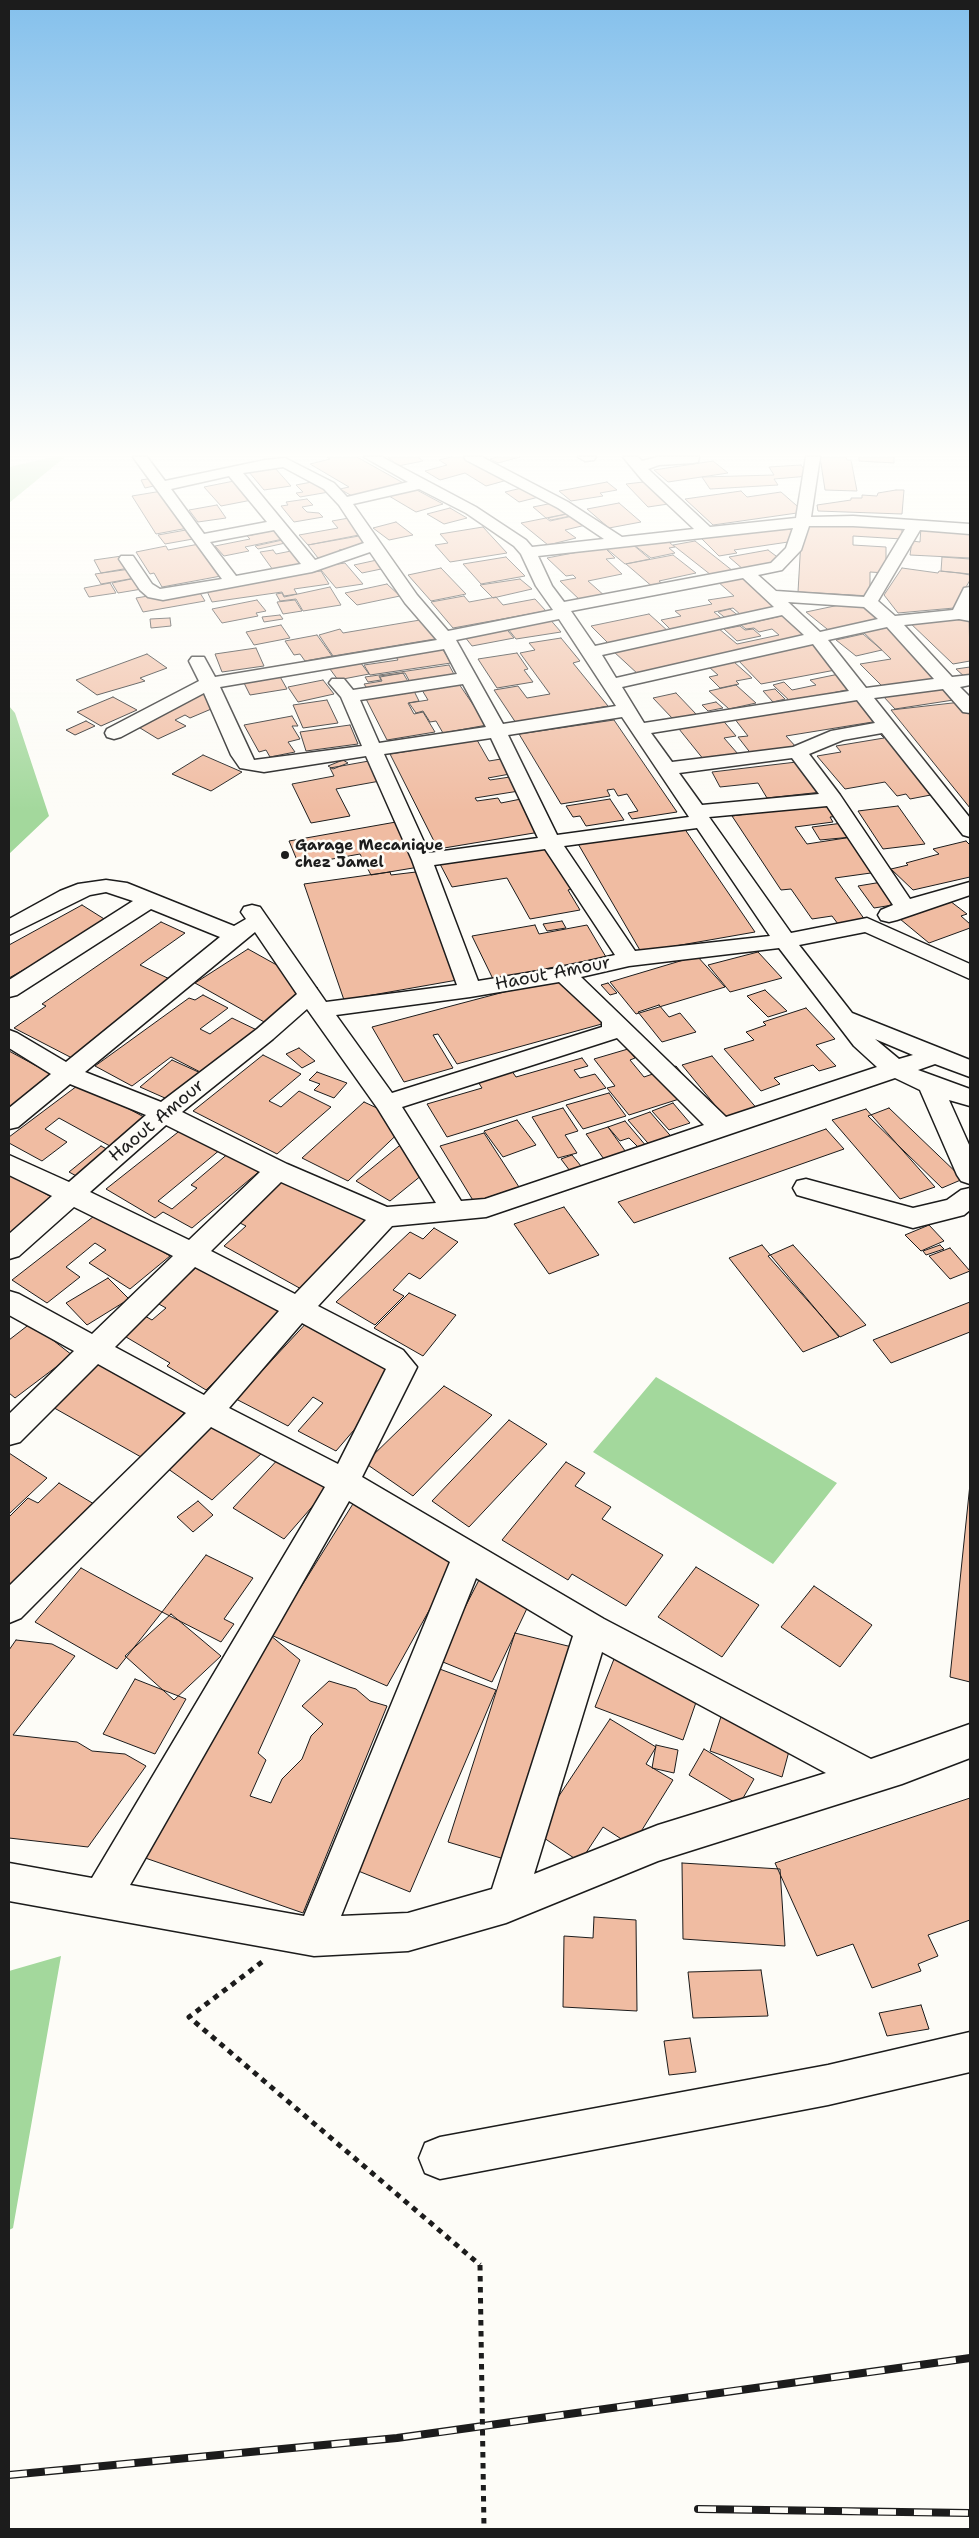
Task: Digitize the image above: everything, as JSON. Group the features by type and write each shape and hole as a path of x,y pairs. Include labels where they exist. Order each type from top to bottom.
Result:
{"street":[{"path":"139,575 146,586 158,595 267,575"},
{"path":"227,575 232,582"},
{"path":"395,575 411,599 447,640 497,731 550,841 629,959"},
{"path":"539,575 544,586 591,652 639,729 793,953 862,1041 894,1068 930,1085 970,1098"},
{"path":"114,732 210,683 447,640 562,610 729,575"},
{"path":"750,575 817,638 970,831"},
{"path":"869,602 885,575"},
{"path":"611,684 891,621 965,615 970,592"},
{"path":"771,596 869,602 891,621 970,708"},
{"path":"591,652 786,609"},
{"path":"198,661 247,764 264,766 628,710"},
{"path":"469,678 343,689 373,750 422,860 470,990"},
{"path":"639,729 862,694 970,680"},
{"path":"666,769 797,752 838,735 888,726"},
{"path":"797,752 832,799 905,908"},
{"path":"422,860 699,816 832,799"},
{"path":"9,928 68,896 86,889 106,886 119,888 236,935"},
{"name":"Haout Amour","path":"9,1249 164,1113 265,1034 315,1003 470,990 564,974 629,959 786,941 867,925 905,908 970,888"},
{"path":"9,990 148,901"},
{"path":"9,1121 236,935 255,916 387,1103 455,1212"},
{"path":"867,925 970,972"},
{"path":"564,974 614,1020 721,1127"},
{"path":"844,1019 873,1029 934,1056 970,1068"},
{"path":"387,1103 609,1034 614,1031 616,1024"},
{"path":"9,1038 68,1074 164,1113 278,1170 386,1217 486,1208 934,1056"},
{"path":"930,1085 970,1175"},
{"path":"9,1164 193,1254 394,1358 402,1367 344,1482 101,1900"},
{"path":"9,1433 278,1170"},
{"path":"806,1188 913,1218 955,1208 970,1197"},
{"path":"9,1608 208,1411 298,1309 386,1217"},
{"path":"9,1302 208,1411 344,1482 592,1630 869,1777"},
{"path":"306,1936 469,1556"},
{"path":"506,1904 592,1630"},
{"path":"9,1882 306,1936 408,1932 506,1904 658,1842 910,1764 970,1741"},
{"path":"440,2158 828,2085 970,2052"}],"path":[{"path":"306,1936 189,2017 480,2265 484,2529"}],"green space":[{"path":"9,706 15,713 49,816 9,854"},
{"path":"656,1377 837,1483 773,1564 593,1452"},
{"path":"61,1956 13,2228 9,2230 9,1971"}],"building":[{"path":"96,575 134,575 135,578 101,584"},
{"path":"155,575 221,576 162,587"},
{"path":"289,575 324,575 329,584 294,589 297,594 284,596 282,592 212,602 205,587"},
{"path":"326,575 356,575 363,584 336,588"},
{"path":"408,575 448,575 466,594 431,601"},
{"path":"473,575 525,576 481,584"},
{"path":"573,575 615,575 588,581 606,597 582,602 560,581 576,578"},
{"path":"639,575 685,575 659,581 665,586 654,588"},
{"path":"799,575 870,575 870,596 798,592"},
{"path":"897,575 970,575 970,580 954,608 898,613 884,595"},
{"path":"746,576 784,609 741,615 733,608 714,612 725,621 672,631 661,620 681,616 675,611 712,604 708,600 734,596 717,581"},
{"path":"136,578 142,589 118,593 112,583"},
{"path":"520,579 532,589 493,598 480,585"},
{"path":"110,583 116,593 89,597 84,588"},
{"path":"387,584 400,596 357,605 345,593"},
{"path":"330,587 341,605 303,611 296,599 280,601 276,594 282,593 284,597"},
{"path":"197,588 205,601 143,612 136,598"},
{"path":"464,596 469,602 496,597 503,605 535,599 546,611 453,628 431,602"},
{"path":"257,600 266,611 256,613 258,616 222,623 212,609"},
{"path":"295,600 302,611 283,614 277,602"},
{"path":"863,600 889,620 832,633 806,612"},
{"path":"730,609 740,617 728,620 718,612"},
{"path":"969,613 970,661 953,664 908,621"},
{"path":"649,614 669,632 609,644 591,626"},
{"path":"790,614 818,637 639,675 613,651 718,628 737,644 779,635 772,629 759,632 754,628 746,629 741,625"},
{"path":"280,615 283,619 264,622 262,617"},
{"path":"548,617 561,632 516,639 504,624"},
{"path":"170,618 171,626 151,628 150,619"},
{"path":"426,619 441,638 333,656 319,635 340,629 343,633"},
{"path":"891,623 947,678 883,687 860,664 891,659 859,628"},
{"path":"502,624 514,638 472,646 461,632"},
{"path":"281,625 290,638 254,645 246,632"},
{"path":"740,626 745,630 753,629 761,636 737,641 724,629"},
{"path":"863,634 882,650 856,656 836,640"},
{"path":"317,635 332,656 305,661 300,654 294,655 285,641"},
{"path":"561,638 580,661 573,663 608,706 516,723 494,690 518,686 527,698 550,694 520,653 535,650 529,643"},
{"path":"820,643 846,668 761,684 736,658"},
{"path":"256,648 264,666 222,672 215,654"},
{"path":"442,648 451,663 370,675 364,665 398,660 395,655"},
{"path":"517,653 528,669 524,670 533,682 497,688 478,659"},
{"path":"147,654 167,668 140,678 145,681 97,695 76,680"},
{"path":"358,659 369,674 338,680 327,665"},
{"path":"734,662 752,678 736,681 739,684 720,688 709,677 718,675 709,667"},
{"path":"449,665 456,678 411,684 405,673 379,676 381,680 368,682 365,677"},
{"path":"970,667 970,678 966,678 956,669"},
{"path":"278,673 287,689 250,695 242,679"},
{"path":"403,673 409,683 368,690 364,684 382,681 380,677"},
{"path":"839,674 860,687 791,702 773,685 784,682 792,690 816,685 810,680"},
{"path":"323,680 334,694 298,702 288,687"},
{"path":"459,684 487,725 443,733 436,721 430,722 423,711 416,713 409,703 428,700 422,690"},
{"path":"736,685 756,703 729,709 709,691"},
{"path":"948,687 960,699 895,709 883,696"},
{"path":"202,689 218,698 216,707 190,718 185,715 175,720 186,726 158,739 132,723"},
{"path":"775,689 785,699 773,702 763,691"},
{"path":"414,691 419,701 408,703 414,714 423,712 435,732 387,740 365,697"},
{"path":"676,693 696,714 673,719 653,698"},
{"path":"113,697 137,710 101,726 77,712"},
{"path":"864,699 885,720 786,736 797,748 752,755 738,737 748,736 734,718"},
{"path":"327,700 338,723 303,728 293,705"},
{"path":"716,702 723,708 708,711 702,705"},
{"path":"961,702 970,712 970,808 891,710"},
{"path":"292,716 298,726 292,726 300,739 288,742 295,752 270,757 266,750 259,752 244,725"},
{"path":"721,718 736,736 724,738 738,754 704,760 679,729 712,723 710,720"},
{"path":"614,720 677,812 632,819 628,813 638,811 627,794 618,796 614,789 607,790 610,796 561,804 519,734"},
{"path":"86,721 95,726 75,735 66,730"},
{"path":"350,725 358,744 306,751 300,732"},
{"path":"888,730 941,793 910,799 906,794 897,796 885,782 845,789 817,756 841,752 836,746 884,738 878,732"},
{"path":"477,740 489,761 501,759 510,774 488,778 490,780 510,777 519,791 475,798 477,801 498,798 501,803 521,799 540,832 438,849 390,754"},
{"path":"203,755 242,772 211,791 172,774"},
{"path":"343,760 348,763 333,769 328,766"},
{"path":"369,761 380,781 336,789 350,816 311,823 292,784 334,776 330,768"},
{"path":"805,761 822,792 767,798 758,783 720,787 712,772"},
{"path":"610,799 624,820 586,826 580,816 573,817 566,806"},
{"path":"830,802 841,816 830,817 833,822 795,827 807,844 852,837 878,872 835,878 865,920 838,924 832,916 812,919 791,889 781,890 732,816"},
{"path":"898,806 925,844 883,849 858,811"},
{"path":"396,822 419,867 371,875 360,854 299,865 289,841"},
{"path":"843,823 852,837 820,840 812,827"},
{"path":"682,825 755,932 641,952 577,842"},
{"path":"966,841 970,845 970,877 913,890 891,869 939,854 933,849"},
{"path":"546,845 572,889 568,890 580,910 530,919 507,878 452,887 440,864"},
{"path":"390,872 391,875 416,872 463,979 344,1000 304,884"},
{"path":"882,882 899,904 874,908 858,886"},
{"path":"950,901 967,914 961,916 970,924 970,928 929,943 900,919"},
{"path":"82,905 109,922 9,978 9,945"},
{"path":"562,921 566,928 547,931 543,924"},
{"path":"161,922 185,933 140,965 176,982 72,1058 14,1028 46,1006 42,1004"},
{"path":"535,925 539,934 587,925 606,957 493,979 472,936"},
{"path":"248,949 318,988 266,1023 195,983"},
{"path":"758,952 782,978 730,992 708,965"},
{"path":"697,956 725,987 636,1014 610,982"},
{"path":"572,974 609,1022 457,1064 438,1034 433,1035 453,1068 404,1082 372,1027"},
{"path":"608,983 617,993 610,995 601,985"},
{"path":"765,990 787,1011 768,1017 747,996"},
{"path":"203,995 228,1008 200,1029 210,1034 232,1018 261,1032 206,1075 171,1057 132,1086 95,1066 189,998 195,1000"},
{"path":"659,1005 669,1017 680,1013 696,1032 662,1042 638,1012"},
{"path":"806,1008 835,1039 816,1045 836,1066 819,1071 813,1065 774,1078 780,1084 761,1091 724,1049 754,1040 746,1032 766,1025 763,1022"},
{"path":"299,1048 315,1061 302,1068 286,1054"},
{"path":"628,1049 635,1058 630,1060 644,1077 676,1066 698,1093 629,1115 607,1088 615,1086 594,1059"},
{"path":"9,1051 55,1076 9,1110"},
{"path":"263,1055 301,1074 269,1101 281,1107 299,1091 331,1107 277,1154 193,1111"},
{"path":"712,1056 759,1111 728,1121 682,1065"},
{"path":"582,1058 588,1066 574,1070 580,1078 595,1074 606,1088 447,1137 427,1104 482,1088 473,1074 507,1064 516,1077"},
{"path":"172,1060 205,1075 174,1102 140,1087"},
{"path":"317,1072 347,1083 334,1098 314,1090 320,1084 309,1080"},
{"path":"81,1083 155,1123 119,1151 59,1118 45,1129 67,1142 42,1161 9,1143 9,1137"},
{"path":"609,1093 626,1116 583,1129 566,1105"},
{"path":"364,1102 409,1123 348,1181 302,1158"},
{"path":"673,1103 690,1123 669,1130 652,1111"},
{"path":"563,1108 578,1131 565,1135 577,1153 558,1158 532,1117"},
{"path":"889,1108 963,1179 942,1188 868,1116"},
{"path":"866,1109 935,1187 900,1199 832,1120"},
{"path":"650,1112 675,1141 653,1149 628,1120"},
{"path":"517,1120 536,1145 503,1157 484,1131"},
{"path":"625,1121 647,1147 640,1149 629,1138 620,1141 608,1127"},
{"path":"608,1127 628,1155 606,1162 586,1134"},
{"path":"182,1129 221,1149 158,1201 172,1209 197,1188 191,1185 230,1152 262,1169 192,1228 163,1212 155,1218 106,1189"},
{"path":"826,1129 844,1149 634,1223 618,1202"},
{"path":"484,1133 519,1187 474,1202 440,1146"},
{"path":"404,1142 438,1162 390,1201 356,1181"},
{"path":"101,1146 114,1153 82,1179 69,1172"},
{"path":"572,1155 581,1166 570,1171 561,1159"},
{"path":"9,1173 60,1202 9,1243"},
{"path":"290,1174 377,1220 303,1290 224,1246 246,1226 236,1221"},
{"path":"564,1207 599,1255 549,1274 514,1224"},
{"path":"98,1213 170,1256 130,1289 89,1263 106,1250 95,1243 66,1267 80,1277 47,1303 12,1280"},
{"path":"929,1225 944,1241 921,1251 905,1235"},
{"path":"434,1228 458,1242 420,1279 409,1273 393,1290 404,1296 375,1325 336,1302 410,1232 423,1239"},
{"path":"762,1245 839,1337 803,1352 729,1258"},
{"path":"793,1245 866,1325 840,1337 768,1256"},
{"path":"940,1245 944,1249 926,1255 923,1251"},
{"path":"950,1248 970,1271 950,1279 929,1256"},
{"path":"199,1265 285,1314 206,1390 167,1366 170,1363 121,1334 143,1315 152,1320 166,1308 157,1303"},
{"path":"108,1278 129,1299 87,1325 66,1303"},
{"path":"409,1293 456,1315 423,1356 374,1328"},
{"path":"970,1302 970,1332 891,1363 873,1340"},
{"path":"310,1319 407,1368 336,1451 298,1431 323,1403 313,1397 288,1426 236,1399"},
{"path":"31,1323 72,1355 15,1398 9,1393 9,1340"},
{"path":"95,1360 186,1411 141,1457 49,1405"},
{"path":"444,1386 492,1415 413,1496 365,1463"},
{"path":"217,1419 264,1451 212,1500 164,1466"},
{"path":"509,1420 547,1444 469,1527 432,1501"},
{"path":"9,1453 47,1478 9,1514"},
{"path":"281,1456 331,1485 284,1539 233,1508"},
{"path":"566,1462 585,1473 575,1486 611,1507 602,1519 663,1555 626,1606 572,1574 568,1580 502,1540"},
{"path":"59,1483 99,1507 9,1600 9,1517 28,1498 38,1503"},
{"path":"970,1484 970,1682 950,1677"},
{"path":"356,1499 460,1555 387,1686 271,1635"},
{"path":"198,1501 213,1515 193,1532 177,1517"},
{"path":"206,1555 253,1578 224,1619 234,1624 221,1642 162,1612"},
{"path":"696,1567 759,1605 722,1657 658,1617"},
{"path":"81,1568 162,1612 117,1669 35,1622"},
{"path":"479,1580 531,1600 492,1682 438,1660"},
{"path":"814,1586 872,1625 840,1667 781,1627"},
{"path":"171,1614 221,1656 174,1700 125,1656"},
{"path":"515,1633 576,1648 514,1862 448,1842"},
{"path":"270,1635 300,1660 258,1753 266,1760 250,1796 271,1803 282,1779 302,1759 311,1736 323,1724 302,1706 329,1681 356,1689 370,1701 387,1706 303,1913 131,1853"},
{"path":"16,1640 52,1644 75,1656 13,1735 77,1742 92,1751 125,1754 146,1766 88,1847 9,1838 9,1650"},
{"path":"616,1654 702,1685 683,1740 595,1707"},
{"path":"437,1668 496,1690 410,1892 346,1866"},
{"path":"135,1679 186,1699 155,1754 103,1734"},
{"path":"725,1704 795,1729 782,1777 710,1751"},
{"path":"610,1719 656,1747 646,1764 673,1780 632,1846 603,1827 580,1862 535,1832"},
{"path":"656,1745 678,1750 674,1773 652,1768"},
{"path":"704,1749 754,1779 739,1805 689,1775"},
{"path":"970,1798 970,1920 928,1935 938,1956 918,1964 921,1971 872,1988 853,1944 817,1956 775,1863"},
{"path":"682,1863 780,1869 785,1946 683,1939"},
{"path":"594,1917 636,1920 637,2011 563,2007 564,1936 593,1938"},
{"path":"761,1970 768,2016 693,2018 688,1972"},
{"path":"921,2005 929,2029 887,2036 879,2013"},
{"path":"690,2038 696,2072 669,2075 664,2041"}],"railway":[{"path":"9,2475 397,2438 970,2358"},
{"path":"698,2509 970,2513"}],"place":[{"name":"Garage Mecanique chez Jamel","path":"285,855"}]}
